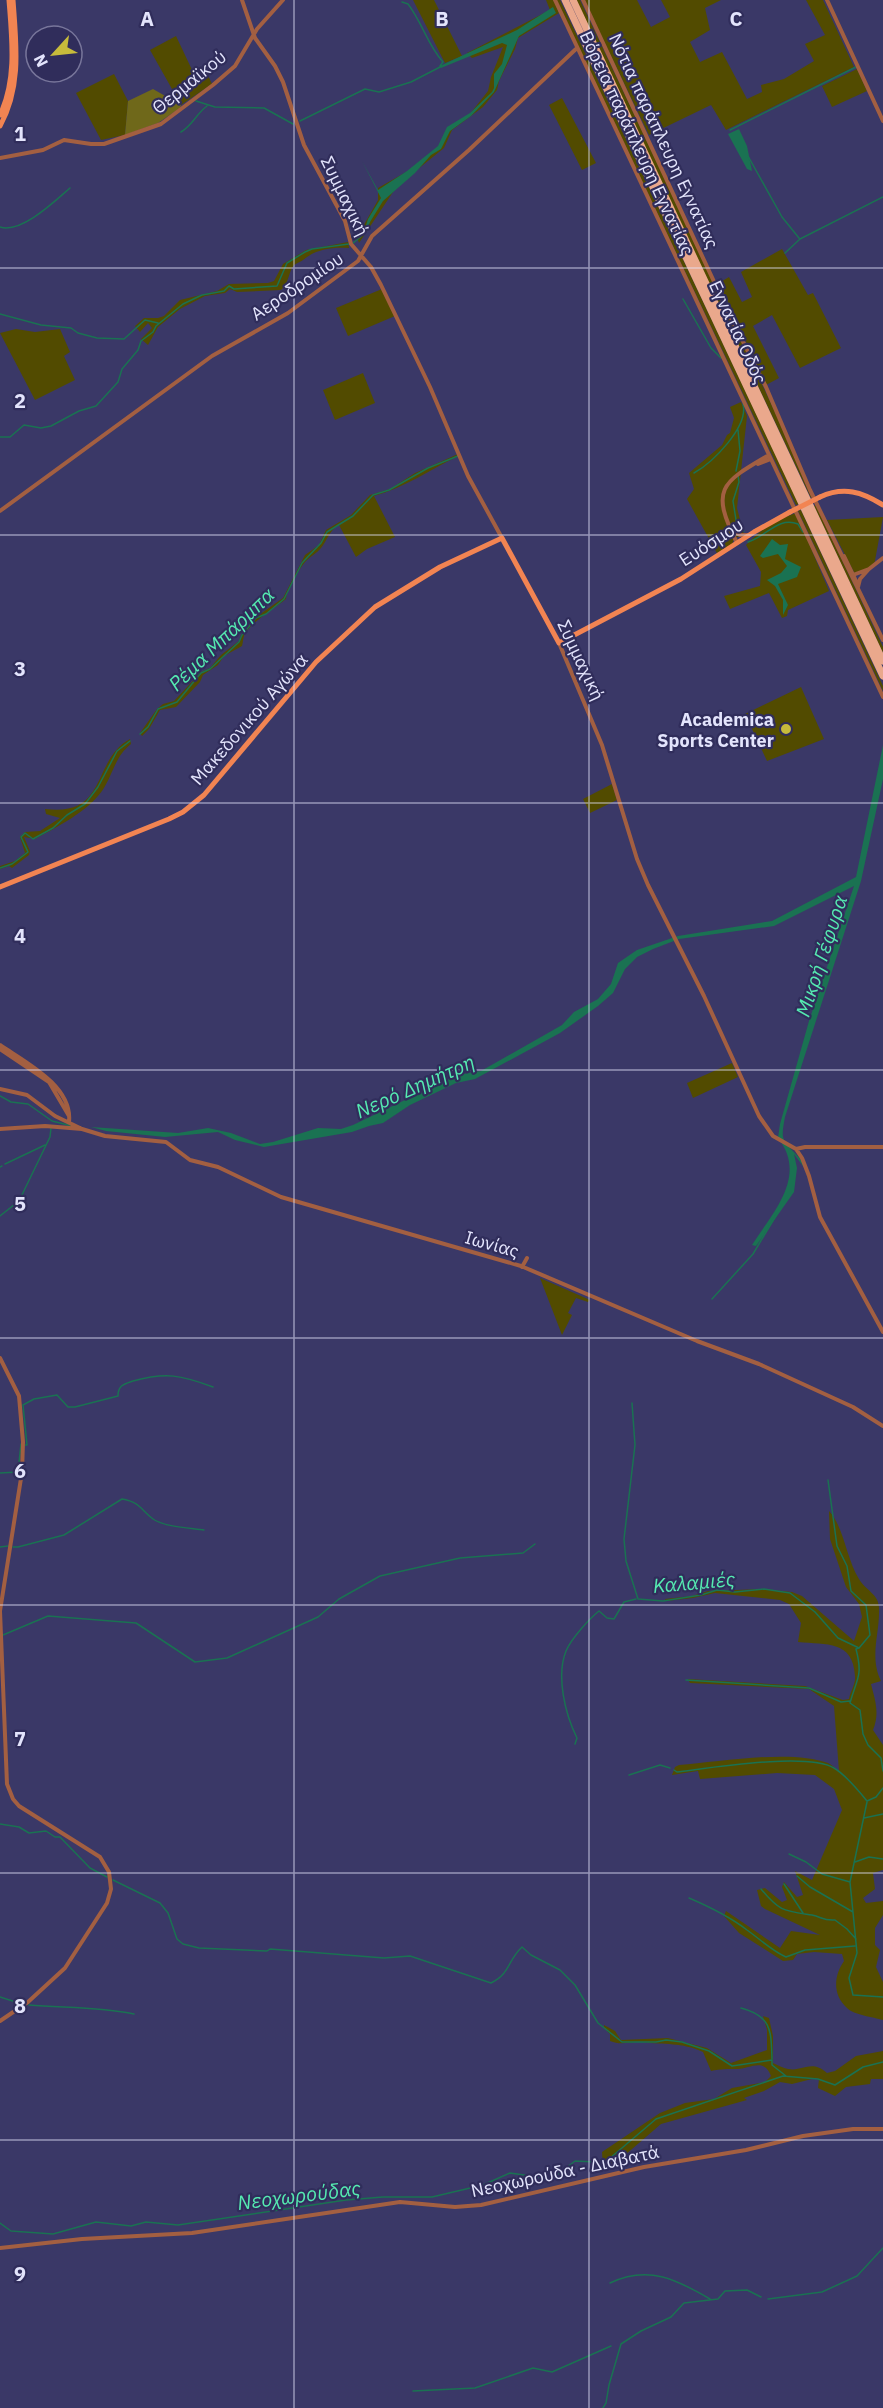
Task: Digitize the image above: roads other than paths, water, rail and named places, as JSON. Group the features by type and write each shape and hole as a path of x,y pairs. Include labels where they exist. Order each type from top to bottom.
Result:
{"highway":[{"name":"Εγνατία Οδός","path":"565,0 883,676"},
{"name":"Εγνατία Οδός","path":"573,0 883,661"}],"main road":[{"path":"0,116 12,76 11,0"},
{"path":"0,126 10,104 16,71 11,0"},
{"name":"Ευόσμου","path":"559,644 681,579 750,535 820,497 833,492 852,491 864,494 883,505"},
{"name":"Συμμαχική","path":"502,538 559,644"},
{"name":"Μακεδονικού Αγώνα","path":"0,886 169,819 190,807 213,785 316,662 375,607 440,567 502,538"}],"street":[{"name":"Συμμαχική","path":"242,0 254,34 278,72 304,145 345,221 354,249 381,285 468,476 502,538"},
{"name":"Θερμαϊκού","path":"0,158 39,151 67,140 104,144 139,134 160,124 206,91 235,66 254,34 284,0"},
{"name":"Βόρεια παράπλευρη Εγνατίας","path":"555,0 883,696"},
{"name":"Νότια παράπλευρη Εγνατίας","path":"583,0 730,316 766,387 810,490 865,604"},
{"path":"827,0 883,121"},
{"name":"Αεροδρομίου","path":"0,511 212,356 288,313 358,261 368,241 377,231 469,150 577,48"},
{"path":"761,460 764,444"},
{"path":"752,466 770,457"},
{"path":"752,466 770,457"},
{"name":"Ευόσμου","path":"729,527 723,512 724,492 734,477 752,466"},
{"path":"729,527 742,536 750,535"},
{"path":"729,527 737,544"},
{"path":"735,532 738,537 737,544"},
{"path":"858,587 858,581 883,558"},
{"path":"853,576 867,571"},
{"name":"Νότια παράπλευρη Εγνατίας","path":"853,576 883,640"},
{"name":"Συμμαχική","path":"559,644 602,745 642,872 713,1014 759,1116 777,1139 795,1149 805,1162 820,1217 883,1332"},
{"path":"0,1047 49,1082 69,1120"},
{"path":"0,1089 27,1095 51,1114 69,1120 82,1129"},
{"path":"0,1129 43,1126 82,1129"},
{"name":"Ιωνίας","path":"82,1129 112,1137 166,1142 190,1160 218,1167 281,1197 522,1267 697,1341 759,1364 853,1407 883,1426"},
{"path":"795,1149 802,1147 883,1147"},
{"path":"522,1267 527,1258"},
{"path":"0,1358 20,1400 23,1442 22,1472 0,1611 7,1784 13,1799 19,1806 100,1857 109,1872 111,1883 107,1903 64,1968 28,2002 0,2021"},
{"name":"Νεοχωρούδα - Διαβατά","path":"0,2248 99,2238 192,2233 400,2202 455,2207 481,2205 644,2167 753,2148 803,2136 853,2129 883,2129"}],"waterway":[{"path":"402,2 408,4 413,11 433,49 443,62 440,66"},
{"path":"300,121 365,89 379,92 411,82 442,66"},
{"name":"Ρέμα Μπάρμπα","path":"730,130 858,66"},
{"path":"196,101 215,107 264,108 293,124"},
{"path":"181,132 207,106"},
{"name":"Ρέμα Μπάρμπα","path":"748,156 782,217 799,238"},
{"path":"0,227 18,226 27,221 47,208 70,188"},
{"name":"Ρέμα Μπάρμπα","path":"785,253 800,239 883,197"},
{"path":"0,437 10,437 24,425 41,428 51,426 79,411 96,406 118,382 122,369 138,350 141,341 183,304 202,295 224,291 229,286 234,289 277,286 287,263 305,252 349,244"},
{"name":"Ρέμα Μπάρμπα","path":"683,299 711,348 721,358"},
{"path":"0,314 41,325 71,328 78,333 97,338 124,339 145,320 158,323"},
{"path":"694,473 728,443 740,423 743,404"},
{"path":"736,471 740,451 738,430"},
{"name":"Ρέμα Μπάρμπα","path":"140,734 148,727 158,709 177,702 201,673 210,669 239,642 256,618 266,614 284,599 302,563 321,543 327,532 353,516 373,495 389,490 428,468 458,456"},
{"path":"738,475 739,482 733,501 737,526 744,531"},
{"path":"748,542 784,523 798,524 803,532"},
{"name":"Ρέμα Μπάρμπα","path":"0,868 12,864 28,852 21,837 25,833 33,839 53,828 67,815 85,804 98,787 117,751 130,741"},
{"name":"Νερό Δημήτρη","path":"0,1096 11,1102 28,1104 52,1121 72,1126"},
{"path":"0,1216 19,1201 50,1137 51,1128"},
{"path":"5,1164 45,1145"},
{"path":"712,1299 753,1254 777,1214"},
{"path":"25,1445 27,1445 23,1405 34,1399 57,1395 68,1407 75,1407 118,1396 120,1387 127,1383 155,1376 182,1377 213,1387"},
{"name":"Καλαμιές","path":"632,1403 635,1445 624,1539 626,1561 638,1599 663,1601 717,1590 735,1592 764,1589 790,1593 815,1612 838,1638 859,1648"},
{"path":"0,1473 18,1472 21,1444"},
{"name":"Καλαμιές","path":"828,1480 837,1546 847,1566 851,1591 866,1605 870,1635 856,1649 859,1671 850,1703 860,1710 863,1734 868,1745 881,1758 883,1771"},
{"path":"13,1547 64,1535 122,1499 137,1504 158,1522 204,1530"},
{"name":"Μικρή Γέφυρα","path":"3,1635 48,1616 136,1623 195,1662 227,1658 318,1617 339,1599 380,1576 460,1558 523,1553 535,1544"},
{"path":"0,1547 8,1546"},
{"path":"575,1744 577,1738 563,1695 562,1672 566,1651 590,1619 599,1611 607,1618 614,1619 624,1602 636,1599"},
{"path":"686,1680 809,1688 841,1702 850,1701"},
{"name":"Καλαμιές","path":"674,1770 677,1772 758,1762 803,1761 821,1763 834,1768 867,1801 876,1797 883,1788"},
{"name":"Καλαμιές","path":"629,1775 660,1765 670,1768"},
{"name":"Καλαμιές","path":"867,1802 850,1882 857,1953 849,1978 853,1995 883,1997"},
{"path":"864,1818 883,1814"},
{"path":"0,1824 19,1827 29,1833 46,1831 55,1837 60,1837 90,1868 107,1877"},
{"path":"789,1854 806,1862 822,1874 850,1882"},
{"path":"855,1862 869,1857 883,1859"},
{"path":"797,1876 810,1887 853,1912"},
{"path":"113,1880 160,1903 168,1913 177,1939 183,1944 199,1948 267,1951 270,1949 384,1958 410,1956 491,1983 506,1971 522,1947 531,1955 560,1970 575,1985 598,2023 622,2042 666,2040 682,2042 709,2051 732,2066 772,2060 772,2065 786,2076"},
{"path":"784,1884 803,1913"},
{"path":"761,1889 783,1909 835,1920 856,1939"},
{"path":"689,1898 733,1920 786,1957 805,1950 855,1946"},
{"name":"Νεοχωρούδας","path":"0,1997 22,2004"},
{"name":"Νεοχωρούδας","path":"29,2005 134,2014"},
{"path":"741,2008 759,2015 768,2026 772,2059"},
{"name":"Νεοχωρούδας","path":"609,2159 656,2119 783,2076 818,2079 835,2085 863,2067 883,2062"},
{"name":"Νεοχωρούδας","path":"0,2223 11,2231 53,2234 96,2222 131,2226 146,2222 178,2225 346,2200 432,2197 483,2185 510,2173 552,2179 575,2161 596,2162"},
{"path":"768,2299 822,2292 857,2276 883,2248"},
{"path":"610,2283 637,2275 662,2277 673,2280 710,2299"},
{"path":"603,2408 621,2344 641,2331 671,2317 684,2303 718,2299 725,2291 747,2290 761,2297"},
{"path":"413,2391 475,2388 533,2368 552,2372 611,2346"}],"place":[{"name":"Academica Sports Center","path":"786,729"}]}
